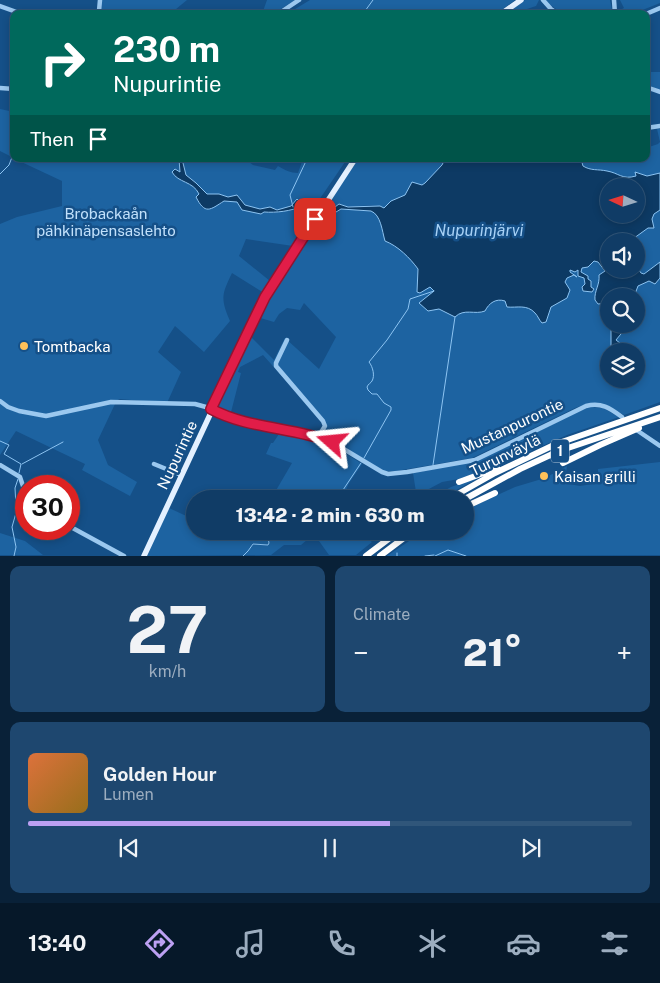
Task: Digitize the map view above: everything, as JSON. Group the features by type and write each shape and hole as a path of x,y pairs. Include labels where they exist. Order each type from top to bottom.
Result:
{"highway":[{"name":"Turunväylä","path":"465,490 524,458 556,444 660,408"},
{"name":"Turunväylä","path":"474,494 514,472 560,451 660,418"},
{"path":"563,464 600,444 660,418"},
{"path":"459,482 524,458"},
{"path":"474,503 495,493"},
{"path":"369,553 383,540"},
{"path":"369,553 387,540"},
{"path":"380,556 400,540"}],"main road":[{"path":"507,10 521,0"},
{"name":"Nupurintie","path":"144,556 211,409 265,297 353,162"}],"street":[{"path":"284,10 299,0"},
{"path":"543,0 552,10"},
{"path":"287,340 276,366 323,421 324,426 318,437"},
{"name":"Mustanpurontie","path":"0,401 8,407 19,411 46,416 116,402 189,404 211,409 234,419 318,437 332,442 382,472 392,474 475,460 587,405 599,404 607,406 622,417"},
{"path":"638,431 660,446"},
{"path":"154,464 181,476"},
{"path":"0,466 18,475"},
{"path":"80,532 124,556"}],"green space":[{"path":"102,0 187,0 175,10 101,9"},
{"path":"267,0 295,0 279,10 263,10"},
{"path":"310,0 515,0 501,10 294,10"},
{"path":"525,0 539,0 536,6 524,10 510,10"},
{"path":"546,0 610,0 612,10 559,10"},
{"path":"620,0 660,0 660,3 642,10 620,10 624,8"},
{"path":"650,72 660,72 660,91 650,86"},
{"path":"0,109 10,111 10,156 0,151"},
{"path":"657,129 660,129 660,142"},
{"path":"660,142 660,402 624,415 601,404 589,404 575,408 472,458 396,471 383,471 317,435 323,426 322,421 263,355 240,367 238,372 241,373 230,416 215,410 248,334 274,360 285,338 319,369 336,337 304,303 300,310 287,308 279,314 274,322 257,317 324,211 336,212 341,209 371,211 375,213 383,208 374,205 346,206 339,204 335,207 326,207 356,162 464,162 411,251 434,291 550,284 600,243 600,278 645,278 645,233 613,233 625,223 645,223 645,205 659,190 645,187 645,178 604,178 573,162 650,162 650,147"},
{"name":"Brobackaån pähkinäpensaslehto","path":"21,162 179,162 181,181 189,183 196,189 199,195 197,199 202,208 205,209 224,200 237,202 242,210 254,212 274,213 297,209 302,206 319,207 293,246 246,239 239,256 270,281 264,293 232,273 224,291 225,307 230,321 204,352 175,326 158,352 181,372 167,403 119,399 115,404 98,440 108,465 137,482 130,496 82,470 85,464 16,431 0,455 0,224 17,217 62,206 62,181"},
{"path":"183,162 249,162 253,165 275,170 278,166 290,172 298,173 302,162 345,162 319,200 311,203 300,202 297,199 293,205 284,209 247,206 237,195 228,197 219,194 207,194 186,175"},
{"path":"590,407 603,408 619,417 567,435 499,465 459,479 442,482 427,490 416,490 413,473 480,460"},
{"path":"281,431 328,442 362,464 346,490 276,490 292,463 266,454 271,443 273,443"},
{"path":"660,462 660,555 387,556 411,540 474,540 474,506 515,487 545,478 567,466 565,479 569,484 580,486 598,483 598,469"},
{"path":"482,476 456,490 446,490"},
{"path":"169,508 186,516 186,540 307,540 301,545 284,545 271,555 147,556"},
{"path":"0,533 15,538 15,540 25,541 43,555 0,555"},
{"path":"318,540 369,540 372,542 356,555 329,555"}],"water":[{"name":"Nupurinjärvi","path":"179,162 183,162 186,175 207,194 219,194 228,197 237,195 245,205 260,209 270,207 277,210 291,206 297,199 300,202 311,203 318,199 319,203 328,208 339,204 348,207 380,206 384,208 391,201 405,195 412,182 422,185 425,183 444,162 582,162 586,168 604,170 624,177 636,176 635,172 647,176 660,173 660,210 654,214 652,219 654,228 648,228 641,233 600,233 600,265 594,261 588,267 582,268 581,272 588,276 588,279 591,281 591,287 594,289 592,292 583,291 584,278 578,276 578,270 575,272 570,270 577,277 574,275 567,278 565,282 570,290 567,298 551,307 546,322 542,323 529,308 507,307 505,301 502,300 493,302 485,311 466,312 455,317 439,309 428,311 419,303 434,291 430,287 420,293 417,292 418,269 395,246 385,241 379,220 371,211 341,209 329,214 318,206 313,209 302,206 261,214 242,210 237,202 224,201 205,209 196,197 199,194 196,190 172,172 175,169 180,172"},
{"name":"Nupurinjärvi","path":"660,262 660,278 655,284 649,281 637,288 600,288 600,304 598,304 595,297 599,275 600,278 645,278 645,273"},
{"path":"611,333 622,333 616,340 620,343 611,343"}],"waterway":[{"path":"366,10 373,0"},
{"path":"0,174 10,162"},
{"path":"293,207 290,195 306,162"},
{"path":"364,458 391,410 391,407 384,403 377,394 372,394 368,390 367,387 373,377 369,362 408,309 410,299 434,291"},
{"path":"433,465 455,317"},
{"path":"0,441 9,445 4,454 21,464 19,473"},
{"path":"22,464 63,442"},
{"path":"343,490 361,463"},
{"path":"14,556 16,547 12,527 15,516"},
{"path":"243,556 253,544 268,545 268,540"},
{"path":"435,556 448,550 466,556"},
{"path":"425,556 434,555"}],"place":[{"name":"Tomtbacka","path":"24,346"},
{"name":"Kaisan grilli","path":"544,476"}],"route":[{"path":"315,219 265,297 211,409 234,419 318,437 332,442"}]}
